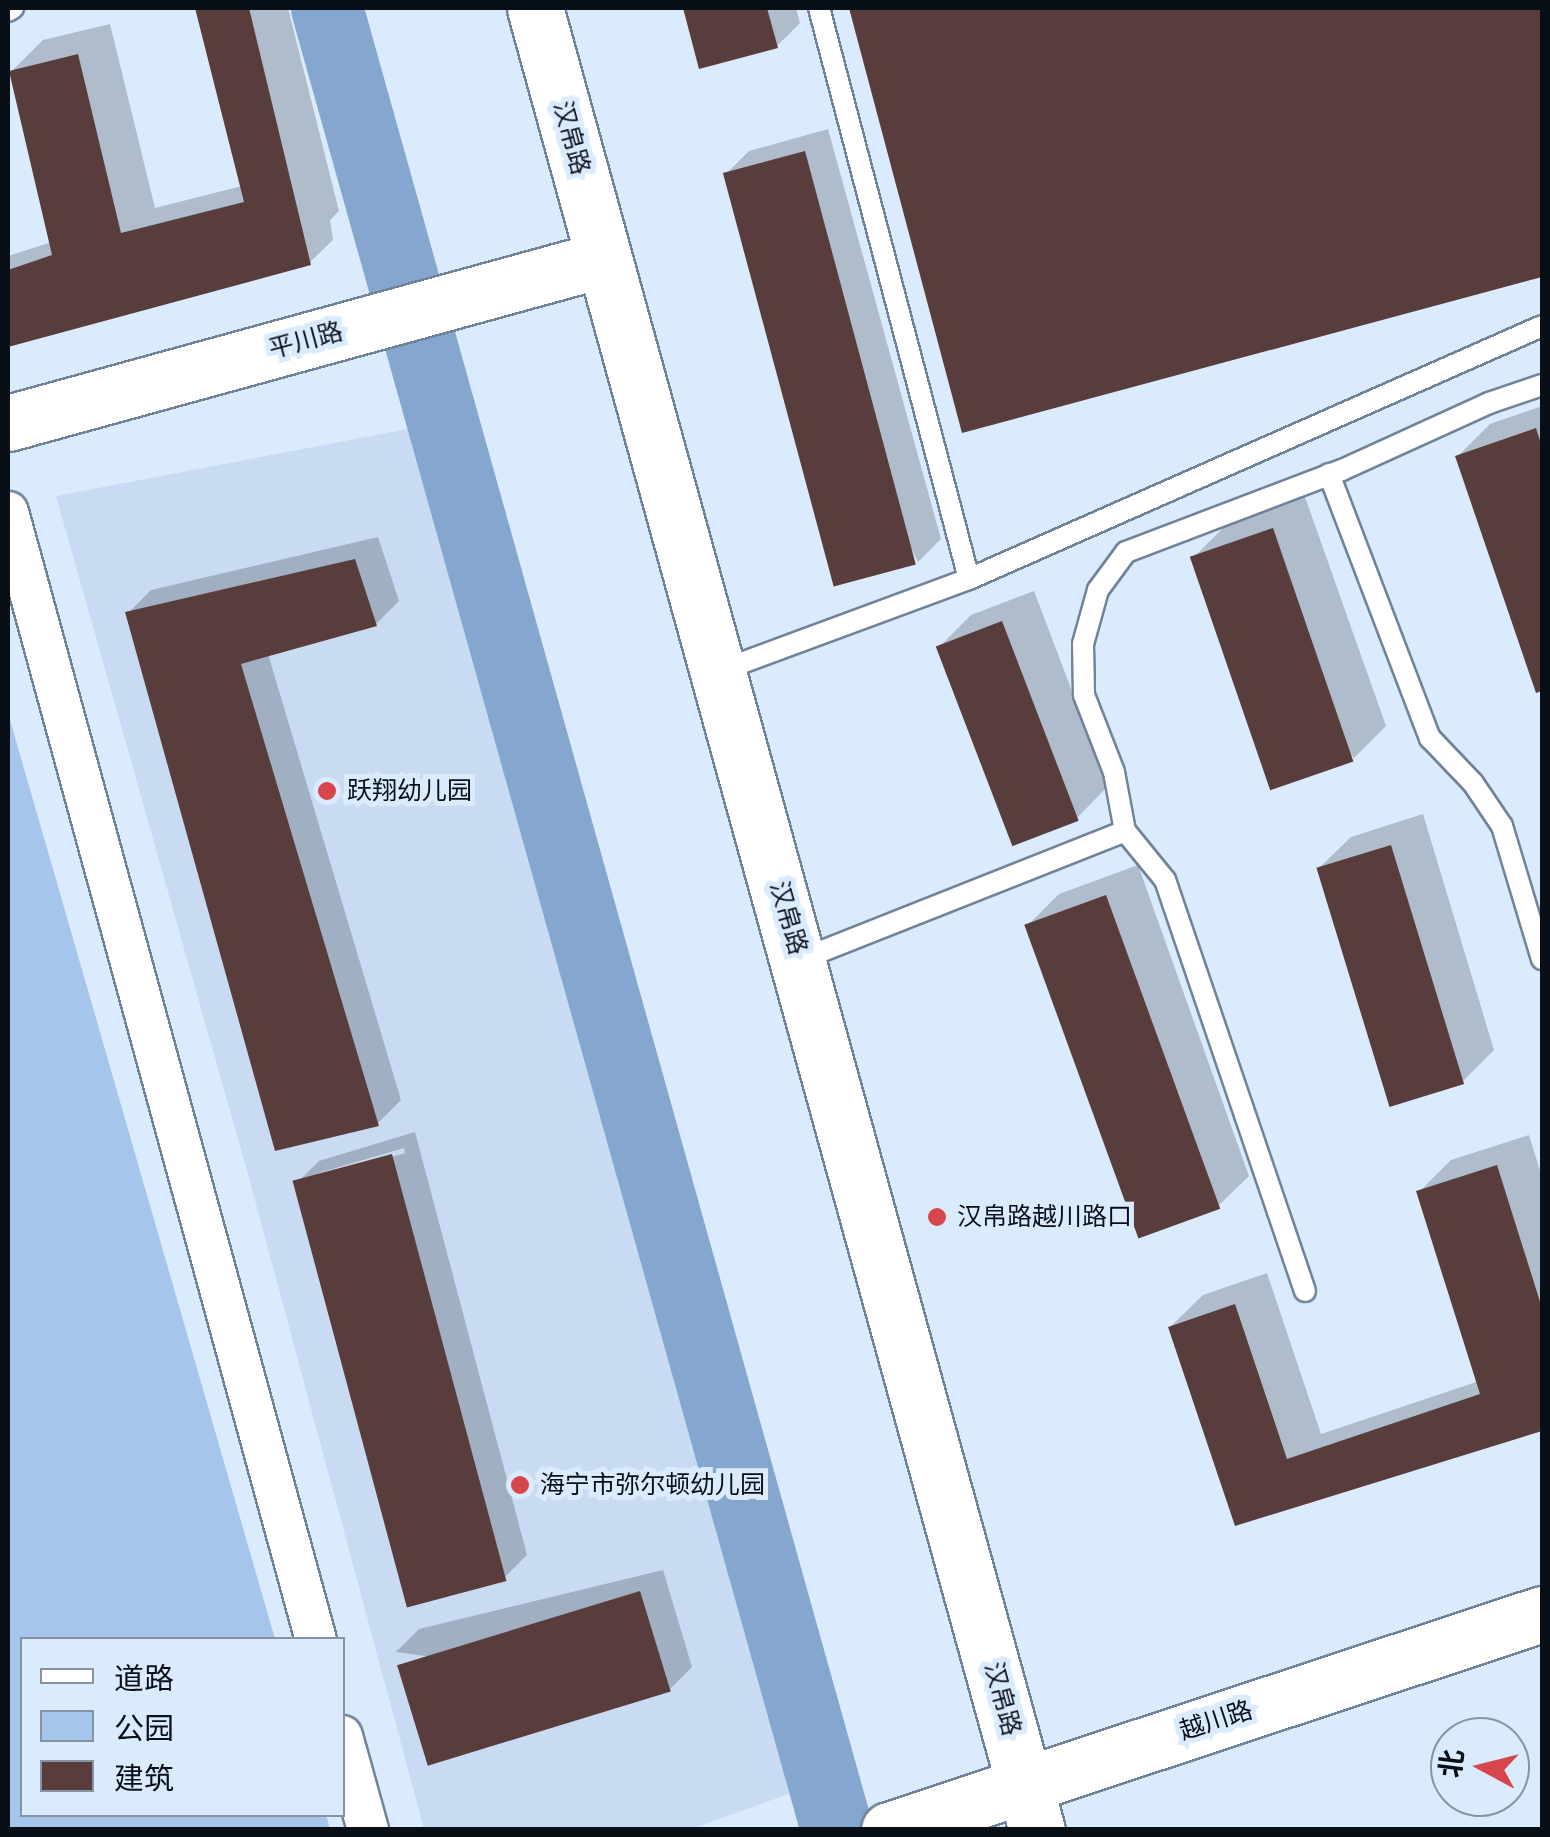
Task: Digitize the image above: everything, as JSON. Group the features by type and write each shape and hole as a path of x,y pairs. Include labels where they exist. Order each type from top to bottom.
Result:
{"street":[{"name":"汉帛路","path":"536,8 582,266 718,672 800,960 1016,1804"},
{"name":"平川路","path":"8,423 582,266"},
{"path":"8,512 315,1637"},
{"name":"越川路","path":"890,1830 1016,1804 1542,1614"},
{"path":"345,1747 368,1830"}],"lane":[{"path":"820,8 969,579"},
{"path":"718,672 969,579 1542,326"},
{"path":"1305,1291 1165,880 1124,831 1114,772 1084,695 1083,644 1098,590 1126,552 1329,474 1542,385"},
{"path":"1329,474 1430,738 1473,783 1502,826 1542,958"},
{"path":"800,960 1124,831"}],"shaded area":[{"path":"413,428 794,1792 691,1829 424,1829 249,1178 56,496"}],"green space":[{"path":"8,713 274,1637 20,1637 20,1817 327,1817 330,1829 8,1829"}],"building":[{"path":"195,8 249,8 311,265 8,347 8,270 52,255 9,71 78,54 121,233 244,202"},
{"path":"683,8 767,8 778,48 699,69"},
{"path":"849,8 1542,8 1542,277 962,433"},
{"path":"805,151 916,564 834,586 723,173"},
{"path":"1536,428 1542,447 1542,691 1536,693 1455,456"},
{"path":"1273,528 1353,762 1270,790 1190,557"},
{"path":"355,559 377,626 241,664 379,1126 275,1151 125,612"},
{"path":"1002,621 1079,821 1012,846 936,646"},
{"path":"1391,845 1464,1084 1390,1107 1316,868"},
{"path":"1106,895 1220,1209 1138,1239 1024,925"},
{"path":"392,1154 506,1581 407,1608 293,1181"},
{"path":"1497,1165 1542,1308 1542,1431 1235,1526 1168,1327 1235,1304 1287,1459 1480,1394 1416,1191"},
{"path":"640,1591 671,1691 428,1766 397,1665"}],"waterway":[{"path":"327,8 837,1830"}],"place":[{"name":"跃翔幼儿园","path":"327,791"},
{"name":"汉帛路越川路口","path":"937,1217"},
{"name":"海宁市弥尔顿幼儿园","path":"520,1485"}]}
